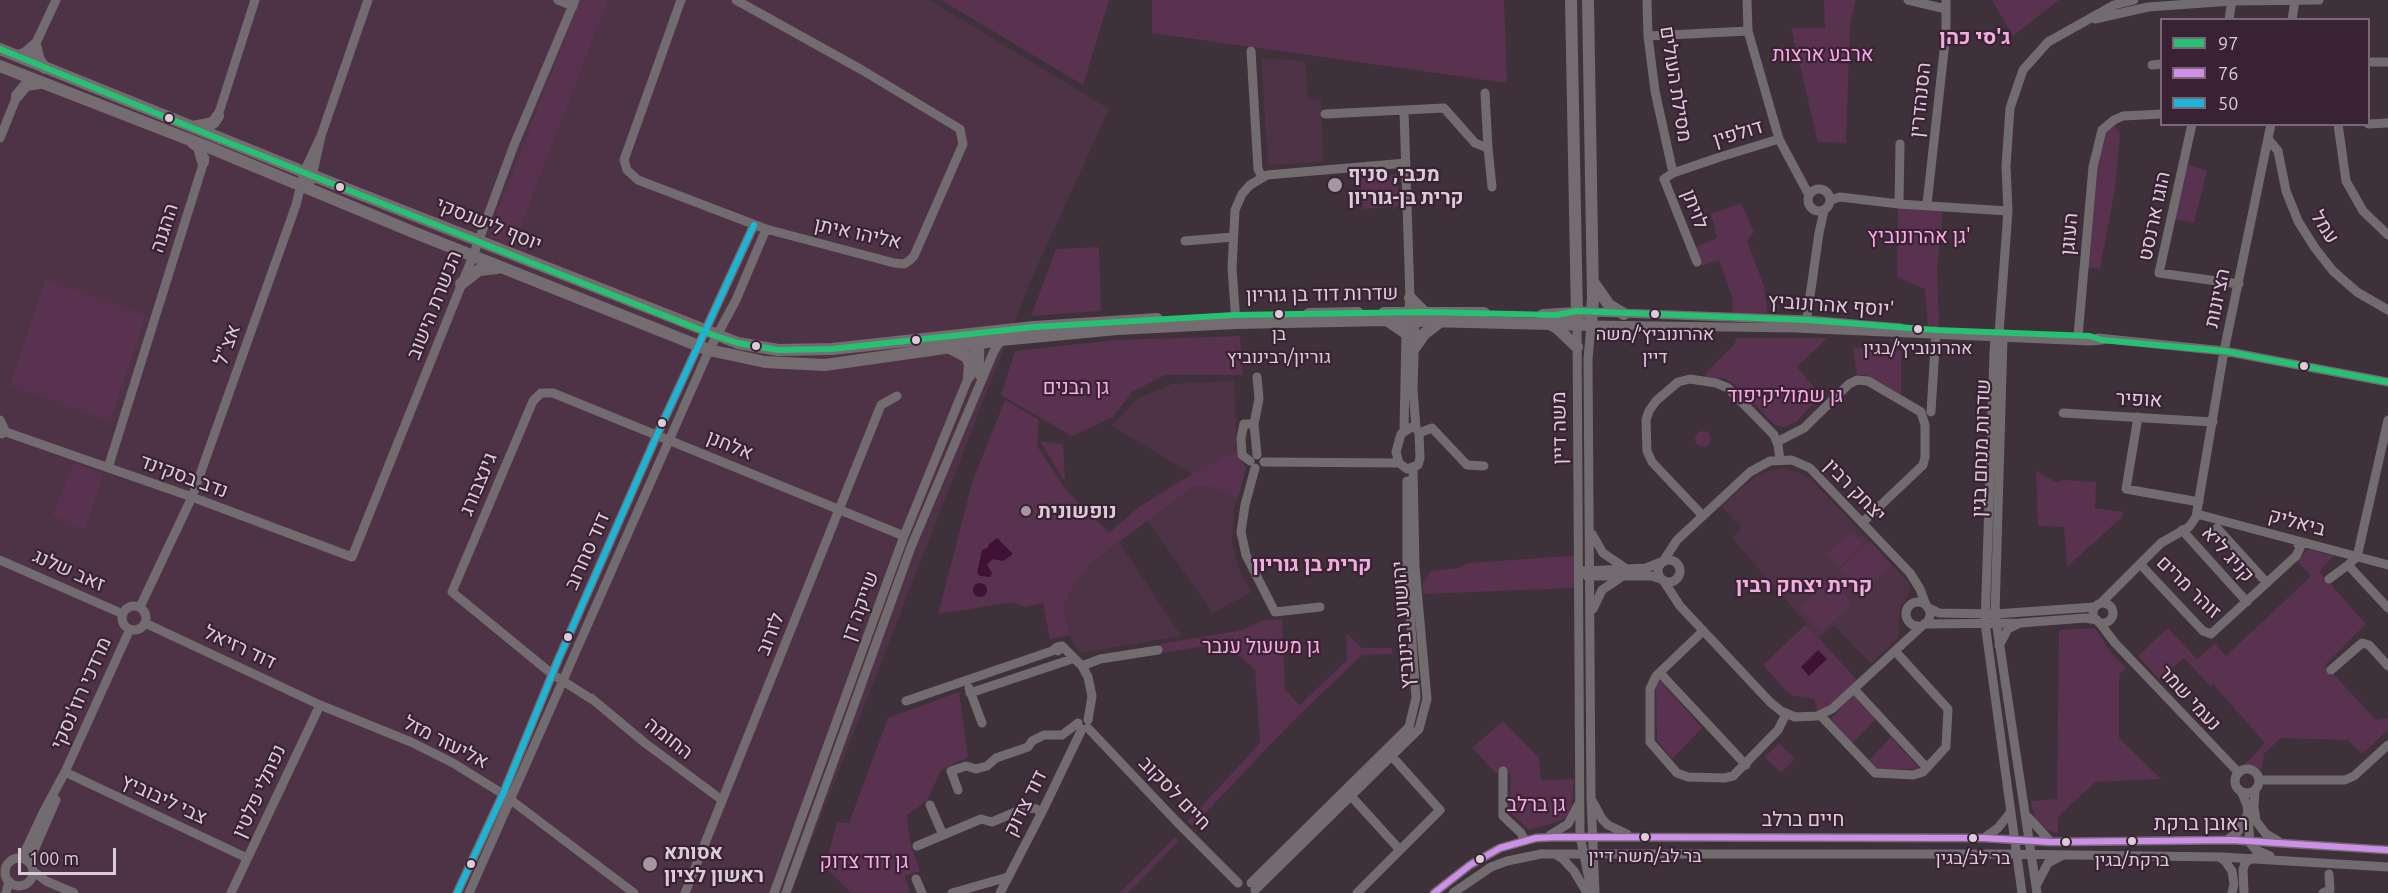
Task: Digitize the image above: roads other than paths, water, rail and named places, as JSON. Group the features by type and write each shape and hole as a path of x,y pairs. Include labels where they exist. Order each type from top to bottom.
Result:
{"main road":[{"name":"משה דיין","path":"1571,0 1577,317"},
{"name":"משה דיין","path":"1588,0 1593,282 1591,325"},
{"path":"18,56 26,53 35,45 39,60 45,69"},
{"name":"יוסף לישנסקי","path":"0,49 191,134"},
{"path":"6,68 18,86 17,96"},
{"name":"יוסף לישנסקי","path":"6,68 43,83 308,174 477,237 710,334 758,347 793,350 978,341"},
{"path":"17,96 26,85 43,83"},
{"path":"203,162 199,147 191,134 213,123 218,116"},
{"name":"יוסף לישנסקי","path":"210,141 304,187 502,268 704,347 765,363 825,365 978,341"},
{"path":"462,284 472,274 484,268 502,268"},
{"path":"1577,282 1569,306 1551,319 1577,347"},
{"path":"1593,282 1609,305 1624,314"},
{"path":"1410,298 1424,312"},
{"name":"שדרות דוד בן גוריון","path":"978,341 1103,322 1235,319 1409,322 1424,312 1551,319"},
{"name":"שדרות דוד בן גוריון","path":"978,341 1235,319 1409,322 1551,319 1577,317 1593,312"},
{"name":"שדרות דוד בן גוריון","path":"1577,317 1591,325"},
{"path":"1415,347 1424,334 1441,321"},
{"path":"949,347 967,357 970,365 969,376"}],"street":[{"path":"35,45 56,0"},
{"name":"ההגנה","path":"108,468 255,0"},
{"name":"אצ\"ל","path":"192,497 304,187 368,0"},
{"path":"558,0 574,3"},
{"name":"אליהו איתן","path":"681,0 624,160 632,176 766,229 904,264 914,256 963,144 960,129 736,0"},
{"name":"מסילת העולים","path":"1647,0 1648,36 1655,91 1673,173"},
{"path":"1747,0 1748,31 1779,139 1812,192"},
{"path":"1908,0 1946,4"},
{"path":"1999,336 2010,108 2023,70 2048,42 2088,21 2117,2 2134,0"},
{"path":"2088,21 2148,7 2232,1 2319,0"},
{"path":"2229,18 2232,1"},
{"path":"2292,18 2295,1"},
{"path":"2117,2 2122,13"},
{"name":"הכשרת הישוב","path":"352,557 473,256 477,237 574,3"},
{"name":"הסנהדרין","path":"1927,204 1946,4"},
{"path":"1648,36 1748,31"},
{"path":"1251,51 1258,168 1263,177"},
{"path":"2370,62 2388,62"},
{"path":"1485,93 1492,187"},
{"path":"0,138 17,96"},
{"path":"1325,114 1444,108 1475,143 1488,148"},
{"path":"1384,465 1395,452 1404,430 1410,298 1404,111"},
{"name":"העוגן","path":"2075,338 2093,167 2102,130 2124,116 2160,114"},
{"path":"2370,124 2388,123"},
{"name":"הוגו ארנסט","path":"2192,126 2159,273 2239,284"},
{"name":"הציונות","path":"2197,514 2224,351 2271,126"},
{"path":"2338,126 2346,181 2363,212 2388,235"},
{"name":"דולפין","path":"1673,173 1779,139"},
{"name":"עמל","path":"2268,139 2278,151 2281,177 2294,211 2315,248 2333,271 2349,285 2388,310"},
{"path":"1899,204 1900,144"},
{"path":"1235,319 1233,237 1235,210 1242,194 1251,185 1263,177 1323,169 1406,163"},
{"name":"לויתן","path":"1673,173 1664,178 1697,262"},
{"path":"1812,192 1825,190 1831,200"},
{"path":"1812,192 1808,203 1820,211"},
{"path":"1803,323 1809,308 1820,211 1831,200 1840,197 1899,204 1927,204 2006,211"},
{"name":"דוד סחרוב","path":"457,893 503,794 657,435 710,334 754,225"},
{"name":"דוד סחרוב","path":"710,334 736,300 766,229"},
{"path":"1185,241 1233,237"},
{"name":"יוסף אהרונוביץ'","path":"1593,312 1803,323 1979,337 1999,336"},
{"name":"משה דיין","path":"1577,317 1580,836 1589,854"},
{"path":"1254,424 1244,424 1241,438 1242,455 1256,461 1407,467 1418,465 1421,427 1415,347 1409,322"},
{"name":"יוסף אהרונוביץ'","path":"1591,325 1803,323"},
{"name":"משה דיין","path":"1589,854 1592,836 1588,359 1591,325"},
{"path":"1931,412 1936,333"},
{"name":"יוסף אהרונוביץ'","path":"1936,333 2075,338 2224,351 2388,382"},
{"name":"שדרות מנחם בגין","path":"1999,336 1994,353 1986,585 1990,618 1999,646 2037,890"},
{"name":"שדרות מנחם בגין","path":"1999,336 1994,600 1987,637 2022,893"},
{"path":"1979,337 1988,343 1994,353"},
{"name":"שייקה דן","path":"786,893 911,547 994,351 1002,340"},
{"path":"976,392 981,367 978,341"},
{"name":"שייקה דן","path":"774,893 904,536 973,366 978,341"},
{"name":"דוד סחרוב","path":"469,893 670,440 704,347"},
{"path":"1257,377 1259,399 1254,424 1256,461 1245,505 1242,532 1246,555 1275,612 1320,607"},
{"path":"1703,516 1648,456 1647,418 1656,401 1683,380 1720,384 1732,392 1773,435 1777,442 1780,460 1763,464 1751,472 1672,546 1657,572 1680,606 1770,702 1786,714 1802,718 1820,715 1832,709 1924,625 1930,615 1927,606"},
{"path":"1777,442 1804,428 1849,384 1857,380 1868,381 1921,412 1925,425 1923,465 1862,523"},
{"name":"אלחנן","path":"541,393 553,393 904,536"},
{"name":"גינצבורג","path":"453,592 533,401 541,393"},
{"name":"לזרוב","path":"685,893 881,405 897,396"},
{"name":"אופיר","path":"2063,413 2213,422"},
{"path":"2138,417 2126,489 2199,502"},
{"path":"0,420 2,434"},
{"path":"2329,579 2357,557 2388,420"},
{"path":"1404,430 1421,427 1467,465 1484,466"},
{"name":"נדב בסקינד","path":"2,434 192,497 352,557"},
{"path":"1395,452 1407,467"},
{"name":"יצחק רבין","path":"1780,460 1798,462 1810,468 1910,573 1919,586 1927,606"},
{"name":"יהושוע רבינוביץ","path":"1254,888 1389,753 1419,729 1426,699 1407,467"},
{"path":"176,492 182,496 186,510"},
{"path":"140,607 192,497"},
{"path":"2098,621 2094,615 2098,605 2166,539 2191,526 2197,514"},
{"name":"ביאליק","path":"2197,514 2388,565"},
{"path":"1590,528 1603,553 1626,573"},
{"path":"2217,528 2267,583"},
{"name":"קניג ליא","path":"2182,530 2247,602"},
{"path":"1680,606 1674,591 1680,572 1677,552 1682,537"},
{"path":"2247,602 2298,552 2300,546 2296,541"},
{"name":"זאב שלנג","path":"0,560 123,614"},
{"path":"1590,620 1599,593 1626,573 1663,561 1673,560 1679,565"},
{"name":"זוהר מרים","path":"2140,564 2203,631 2212,634 2247,602"},
{"path":"2348,564 2388,608"},
{"path":"1580,572 1626,573 1651,576 1670,582 1677,578"},
{"path":"1896,649 1907,632 1907,611 1916,590 1910,573"},
{"path":"1961,618 1978,604 1984,595 1986,585"},
{"path":"2115,589 2112,600 2111,630 2117,645"},
{"name":"החומה","path":"453,592 524,651 596,702 645,743 722,800"},
{"path":"1994,600 2004,610 2014,614"},
{"path":"1911,605 1918,603 1937,612 1961,618 1987,637"},
{"path":"1908,619 1914,625 1924,625 1961,618 1990,618 2107,603 2112,613"},
{"path":"129,607 140,607 145,613 145,622 138,630 130,629 124,624 123,614 129,607"},
{"path":"1990,618 2020,623 2085,618 2107,622 2112,613"},
{"name":"נעמי שמר","path":"2098,621 2117,645 2239,774"},
{"name":"דוד רזיאל","path":"145,622 320,705"},
{"path":"1999,646 2008,629 2020,623"},
{"name":"מרדכי רוז'נסקי","path":"29,868 63,783 65,772 130,629"},
{"path":"1703,631 1660,672 1653,680 1650,689 1650,739 1652,745 1671,765 1685,777 1724,778 1733,776 1780,728 1786,714"},
{"path":"2331,670 2362,643 2369,645 2388,666"},
{"name":"דוד צדוק","path":"1000,893 1084,723 1092,696 1088,676 1082,666 1062,646 1056,650"},
{"path":"1820,715 1876,773 1916,775 1927,768 1943,752 1948,743 1948,709 1896,649"},
{"path":"906,701 1056,650 1072,659"},
{"path":"1082,666 1100,659 1158,650"},
{"path":"970,693 1072,659"},
{"name":"דוד צדוק","path":"1072,659 1080,669 1088,692 1084,723"},
{"path":"1660,672 1746,765"},
{"path":"966,680 982,723"},
{"path":"1854,690 1927,768"},
{"name":"אליעזר מזל","path":"320,705 411,742 453,763 503,794 634,893"},
{"name":"נפתלי פלטין","path":"231,893 320,705"},
{"path":"958,790 951,771 966,765 976,769 987,766 996,758 1028,747 1032,741 1044,735 1062,735 1084,723"},
{"name":"חיים לסקוב","path":"1084,723 1238,883"},
{"path":"2259,780 2345,780 2354,776 2388,745"},
{"path":"1357,893 1440,810 1389,753"},
{"name":"יהושוע רבינוביץ","path":"1254,888 1351,796 1389,753"},
{"path":"2278,860 2256,850 2249,841 2246,801 2236,782 2239,774 2245,770 2252,770 2259,780 2255,790 2256,820 2266,834 2280,842"},
{"path":"1503,771 1503,816 1521,833 1525,841"},
{"name":"צבי ליבוביץ","path":"65,772 247,858"},
{"path":"2241,791 2248,793 2255,790"},
{"path":"1351,796 1400,850"},
{"path":"1545,838 1570,822 1576,812 1580,797"},
{"path":"1591,797 1597,811 1608,825 1632,836"},
{"path":"930,805 943,835"},
{"path":"917,846 981,819 992,822 1020,810 1034,808 1042,812"},
{"path":"2225,841 2240,829 2248,812"},
{"path":"1984,838 1998,828 2010,813"},
{"path":"2026,814 2051,842"},
{"name":"חיים ברלב","path":"1434,893 1454,876 1485,856 1525,841 1545,838 1580,836 1984,838 2014,841"},
{"name":"ראובן ברקת","path":"2014,841 2249,841 2388,850"},
{"path":"1541,854 1557,854 1591,893"},
{"name":"חיים ברלב","path":"1453,893 1491,867 1541,854 2016,855"},
{"path":"1589,854 1591,893"},
{"name":"שדרות מנחם בגין","path":"2002,854 2019,875"},
{"name":"ראובן ברקת","path":"2016,855 2252,858 2388,867"},
{"path":"2037,890 2048,863 2063,855"},
{"path":"2219,857 2226,861 2232,871 2234,884 2232,893"},
{"path":"2244,893 2244,867 2252,858"},
{"path":"29,868 17,889 9,881 4,862 29,868 46,881 74,893"},
{"path":"2323,893 2330,890 2330,874"},
{"path":"952,893 1008,878"},
{"path":"916,879 922,893"},
{"path":"6,893 9,881"},
{"path":"1234,892 1238,883 1244,881 1254,888"}],"place":[{"name":"מכבי, סניף קרית בן-גוריון","path":"1335,185"},
{"name":"בן גוריון/רבינוביץ","path":"1279,314"},
{"name":"אהרונוביץ׳/משה דיין","path":"1655,314"},
{"name":"אהרונוביץ׳/בגין","path":"1918,329"},
{"name":"נופשונית","path":"1026,511"},
{"name":"בר לב/משה דיין","path":"1645,837"},
{"name":"בר לב/בגין","path":"1973,838"},
{"name":"ברקת/בגין","path":"2132,841"},
{"name":"אסותא ראשון לציון","path":"650,864"}],"district":[{"name":"ג'סי כהן","path":"1975,37"},
{"name":"קרית בן גוריון","path":"1312,564"},
{"name":"קרית יצחק רבין","path":"1804,585"}],"park label":[{"name":"ארבע ארצות","path":"1823,54"},
{"name":"גן אהרונוביץ'","path":"1919,236"},
{"name":"גן הבנים","path":"1076,387"},
{"name":"גן שמוליקיפוד","path":"1785,395"},
{"name":"גן משעול ענבר","path":"1261,646"},
{"name":"גן ברלב","path":"1536,804"},
{"name":"גן דוד צדוק","path":"864,861"}]}
